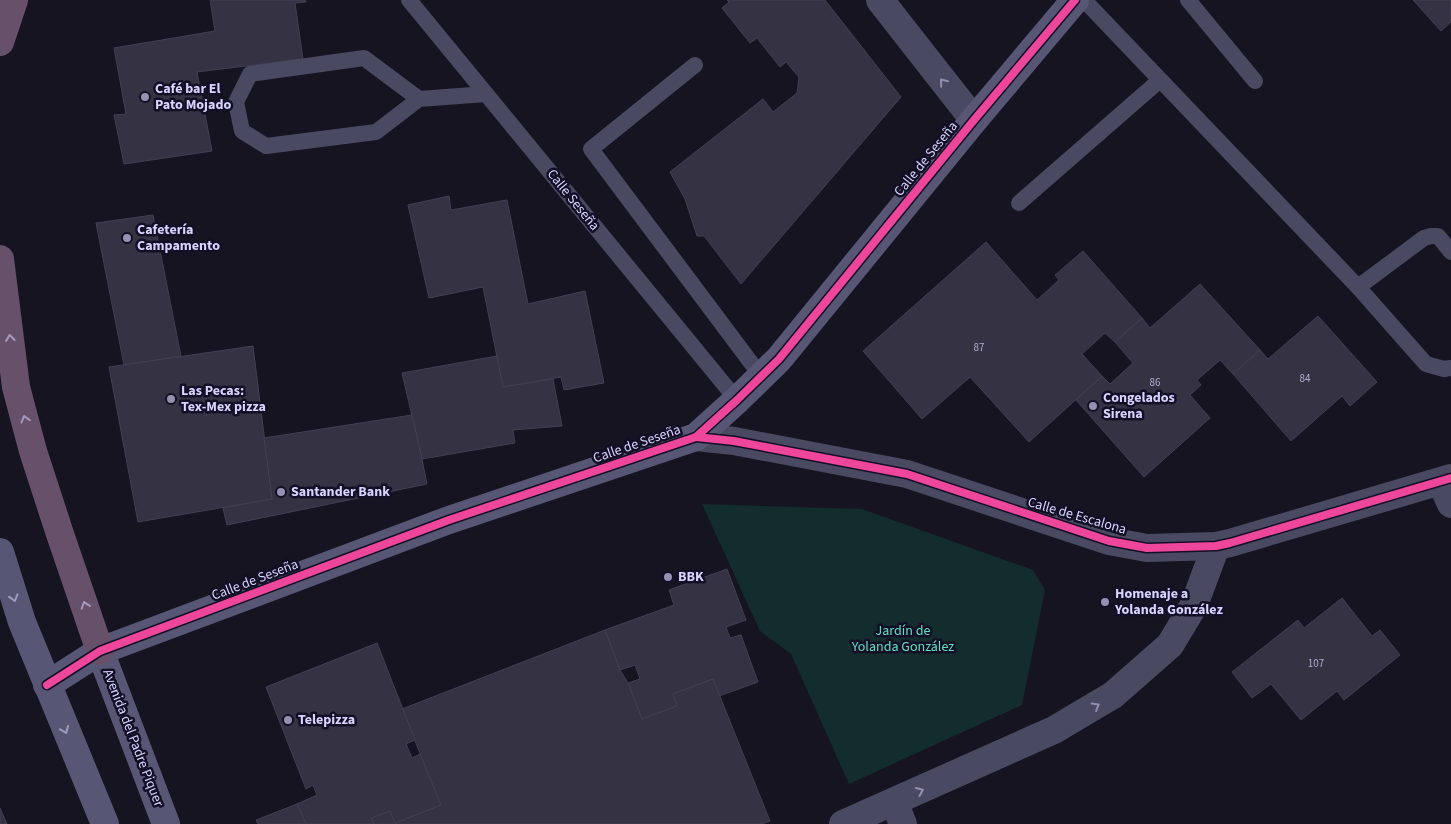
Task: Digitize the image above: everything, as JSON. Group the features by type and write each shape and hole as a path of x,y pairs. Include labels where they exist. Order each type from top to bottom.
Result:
{"highway":[{"path":"0,42 14,0"},
{"path":"0,259 3,311 16,387 33,451 100,651"}],"street":[{"path":"880,0 974,120"},
{"name":"Calle de Seseña","path":"47,685 100,651 449,520 696,437 779,359 974,120 1075,0"},
{"name":"Calle de Escalona","path":"696,437 734,441 907,474 1109,541 1147,548 1216,546 1448,488"},
{"path":"843,824 899,813 1054,730 1113,696 1170,644 1194,605 1216,546"},
{"path":"0,552 22,622 105,824"},
{"name":"Avenida del Padre Piquer","path":"100,651 166,824"}],"lane":[{"name":"Calle Seseña","path":"409,0 737,400"},
{"path":"1084,0 1358,287 1426,364 1444,369 1451,368"},
{"path":"1188,0 1255,80"},
{"path":"419,98 364,58 250,74 236,102 242,132 266,146 376,132 419,98 486,94"},
{"path":"695,65 590,150 762,376"},
{"path":"1019,204 1160,80"},
{"path":"1358,287 1424,238 1438,236 1451,252"}],"green space":[{"name":"Jardín de Yolanda González","path":"702,504 862,509 1033,570 1045,590 1022,705 849,784 791,654 760,631"}],"building":[{"path":"210,0 305,0 306,2 295,3 303,59 197,72 212,151 124,164 114,115 126,114 114,48 215,31"},
{"path":"727,0 825,0 901,97 741,284 704,236 697,236 685,199 670,172 763,99 773,112 797,93 799,77 786,62 780,67 757,38 750,43 722,8 729,2"},
{"path":"1413,0 1451,0 1451,22 1441,31"},
{"path":"449,196 451,210 507,200 528,304 585,291 604,383 564,390 561,377 503,387 483,287 429,298 408,205"},
{"path":"153,215 181,356 124,365 96,223"},
{"path":"986,242 1037,300 1059,280 1055,275 1083,251 1142,318 1115,342 1105,333 1082,354 1102,376 1029,442 970,377 922,419 863,351"},
{"path":"1200,284 1260,350 1233,374 1220,360 1197,380 1201,385 1190,395 1210,418 1144,477 1076,400 1102,376 1110,384 1133,363 1115,342 1142,318 1150,328"},
{"path":"1318,316 1377,382 1350,406 1342,396 1291,441 1233,374 1260,350 1268,359"},
{"path":"253,346 272,499 138,522 109,367"},
{"path":"497,356 503,387 553,379 562,426 513,430 515,443 422,459 402,373"},
{"path":"412,415 427,484 227,525 223,508 272,499 264,438"},
{"path":"727,569 746,620 726,627 730,638 741,635 758,682 719,696 713,679 673,694 677,706 642,719 628,683 640,679 635,665 620,670 605,630 674,605 669,590"},
{"path":"1342,598 1372,636 1380,630 1400,655 1344,700 1337,691 1301,720 1271,684 1252,698 1232,672 1298,620 1304,628"},
{"path":"605,630 620,670 628,683 642,719 677,706 673,694 713,679 770,821 762,824 374,824 371,818 390,811 395,823 441,805 402,709"},
{"path":"377,643 415,740 406,744 412,758 420,754 441,805 395,823 390,811 371,818 374,824 306,824 297,804 317,795 313,785 306,789 266,687"},
{"path":"297,804 306,824 258,824 256,820"},
{"path":"0,808 7,824 0,824"}],"cycle path":[{"path":"47,685 100,651 449,520 696,437 779,359 974,120 1075,0"},
{"path":"696,437 734,441 907,474 1109,541 1147,548 1216,546 1230,543 1451,478"}],"place":[{"name":"Café bar El Pato Mojado","path":"145,97"},
{"name":"Cafetería Campamento","path":"127,238"},
{"name":"Las Pecas: Tex-Mex pizza","path":"171,399"},
{"name":"Congelados Sirena","path":"1093,406"},
{"name":"Santander Bank","path":"281,492"},
{"name":"BBK","path":"668,577"},
{"name":"Homenaje a Yolanda González","path":"1105,602"},
{"name":"Telepizza","path":"288,720"}]}
